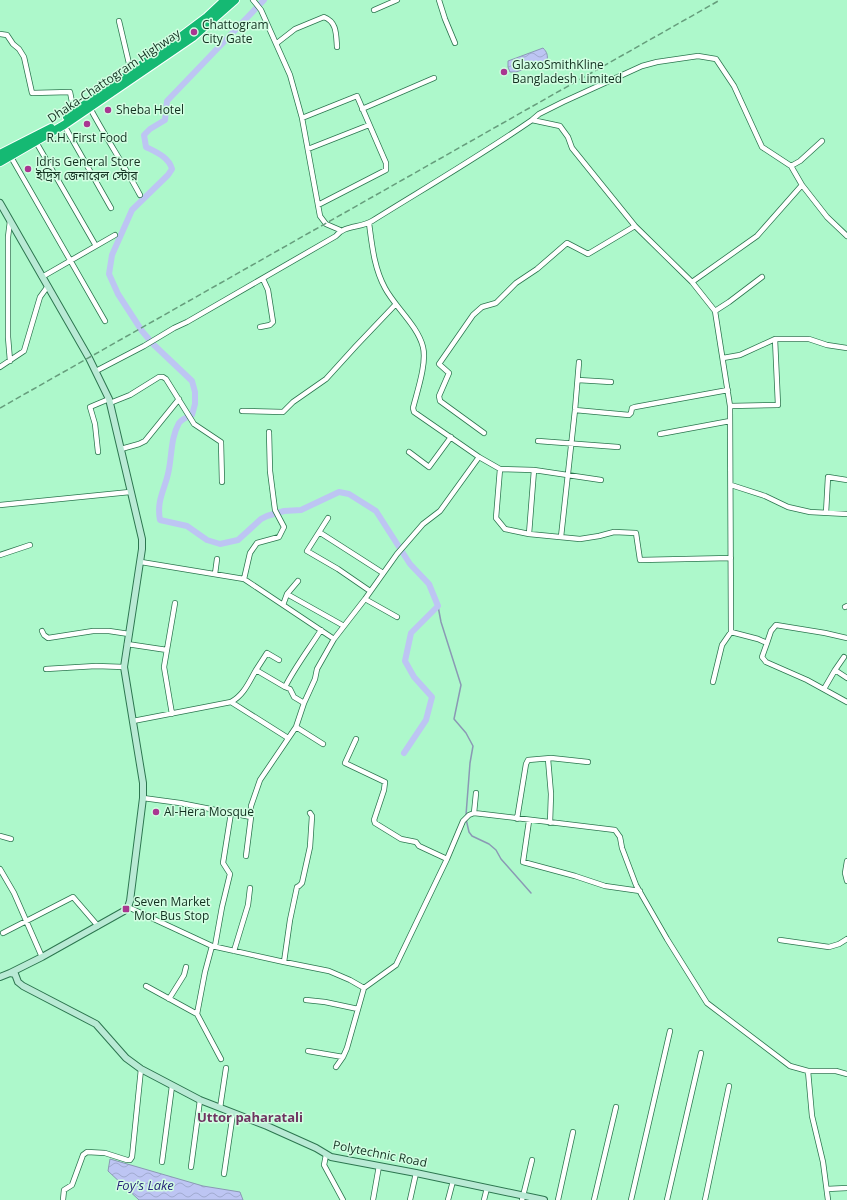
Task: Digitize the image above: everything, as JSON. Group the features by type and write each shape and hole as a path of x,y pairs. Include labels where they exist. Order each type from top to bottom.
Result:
{"highway":[{"name":"Dhaka-Chattogram Highway","path":"0,162 36,142 90,108 207,17 225,0"},
{"name":"Dhaka-Chattogram Highway","path":"0,154 48,130 131,72 140,70 194,37 235,0"}],"street":[{"path":"254,0 261,9 290,75 302,118 320,216 326,224 340,230 369,223 501,142 540,114 563,102 642,66 657,62 698,56 716,59 734,86 762,147 792,166 802,185 827,218 847,236"},
{"path":"374,10 397,0"},
{"path":"439,0 444,19 455,43"},
{"path":"277,43 295,29 324,17 330,19 335,27 337,47"},
{"path":"119,21 131,72"},
{"path":"0,34 7,34 24,57 32,93 70,92 74,112"},
{"path":"362,109 434,78"},
{"path":"302,118 355,96 358,97 368,125 386,163 386,170 318,205"},
{"path":"90,108 140,195"},
{"path":"532,120 560,126 568,136 572,148 635,226 692,282 715,311 730,406 731,632 722,645 713,682"},
{"path":"64,125 111,208"},
{"path":"308,149 368,125"},
{"path":"792,166 800,161 822,141"},
{"path":"36,142 96,246"},
{"path":"11,157 105,321"},
{"path":"692,282 757,236 802,185"},
{"path":"0,203 96,371 109,401 121,448 130,492 142,538 141,562 128,634 124,667 143,783 143,798 128,907 124,911 42,957 0,977"},
{"path":"10,221 8,237 8,337 10,361"},
{"path":"369,223 376,269 384,288 417,333 423,347 424,358 413,408 414,412 479,457 500,468 534,470 602,480"},
{"path":"484,433 440,402 439,396 449,373 439,364 462,330 473,315 482,307 496,303 516,283 537,269 567,243 588,254 635,226"},
{"path":"96,371 144,346 263,279 336,236 340,230"},
{"path":"42,277 115,235"},
{"path":"715,311 762,277"},
{"path":"260,327 270,325 273,322 268,290 263,279"},
{"path":"0,366 24,351 40,296 48,286"},
{"path":"242,411 283,412 293,402 326,379 396,305"},
{"path":"723,358 740,355 775,339 809,339 827,345 847,348"},
{"path":"730,406 778,405 775,339"},
{"path":"561,537 579,362"},
{"path":"98,452 96,430 90,407 130,395 163,377 166,379 194,424 221,442 222,482"},
{"path":"578,380 612,382"},
{"path":"575,410 628,415 631,413 632,408 635,407 728,390"},
{"path":"121,448 145,441 179,399"},
{"path":"660,434 730,421"},
{"path":"244,579 250,553 257,543 279,537 284,527 275,510 270,471 269,432"},
{"path":"409,452 429,467 451,437"},
{"path":"538,441 618,448"},
{"path":"246,856 251,816 250,806 260,780 296,727 304,703 315,680 317,669 334,639 397,554 423,524 440,511 479,457"},
{"path":"500,468 496,518 505,529 529,534 580,539 614,532 636,533 640,560 731,558"},
{"path":"529,534 534,470"},
{"path":"826,513 828,477 847,480"},
{"path":"731,485 765,496 788,507 810,512 847,514"},
{"path":"0,505 130,492"},
{"path":"328,518 307,551 338,569 370,591"},
{"path":"319,532 383,573"},
{"path":"0,555 30,545"},
{"path":"215,574 217,559"},
{"path":"141,562 244,579 334,639"},
{"path":"283,605 287,594 298,581"},
{"path":"287,594 344,626"},
{"path":"365,599 397,617"},
{"path":"172,714 164,667 175,603"},
{"path":"847,638 776,625 771,631 762,657 766,662 791,672 847,702"},
{"path":"285,687 293,671 304,658 321,630"},
{"path":"42,631 48,638 109,631 128,634"},
{"path":"731,632 758,638 767,643"},
{"path":"127,644 167,650"},
{"path":"133,721 231,702 242,694 267,653 279,660"},
{"path":"824,690 844,657"},
{"path":"46,669 96,666 124,667"},
{"path":"256,670 290,689 294,697 304,703"},
{"path":"835,670 847,678"},
{"path":"231,702 288,738"},
{"path":"296,727 323,744"},
{"path":"356,739 345,763 385,782 384,790 374,820 375,823 401,839 416,842 419,846 447,859"},
{"path":"517,819 526,764 528,760 551,758 588,762"},
{"path":"548,759 551,794 550,823"},
{"path":"336,1067 347,1048 364,988 396,965 464,821 471,814 476,793"},
{"path":"143,798 180,802 251,816"},
{"path":"284,962 290,920 297,887 302,884 310,848 312,816 310,812"},
{"path":"197,1014 205,972 214,946 230,874 223,863 231,813"},
{"path":"471,814 615,830 619,834 622,848 640,891 667,939 707,1003 790,1066 808,1071 836,1071 847,1074"},
{"path":"529,821 523,862 605,886 640,891"},
{"path":"0,836 11,839"},
{"path":"847,861 844,873 847,881"},
{"path":"0,869 14,893 42,957"},
{"path":"234,951 248,905 250,888"},
{"path":"2,933 73,897 98,926"},
{"path":"128,907 214,946 329,971 364,988"},
{"path":"780,940 829,947 839,944 847,939"},
{"path":"169,999 184,975 186,967"},
{"name":"Polytechnic Road","path":"10,973 15,974 18,982 23,986 96,1024 126,1058 141,1069 200,1100 274,1129 316,1148 326,1155 487,1188 522,1198 544,1200"},
{"path":"146,986 197,1014 221,1059"},
{"path":"306,1000 325,1002 358,1009"},
{"path":"631,1200 670,1031"},
{"path":"308,1051 343,1057"},
{"path":"667,1200 701,1053"},
{"path":"220,1108 226,1068"},
{"path":"63,1200 64,1190 72,1185 82,1155 87,1152 105,1153 127,1160 130,1160 132,1157 141,1069"},
{"path":"808,1071 812,1116 823,1162 828,1200"},
{"path":"162,1162 172,1086"},
{"path":"705,1200 729,1086"},
{"path":"191,1167 200,1100"},
{"path":"594,1200 616,1107"},
{"path":"224,1174 232,1113"},
{"path":"558,1200 573,1132"},
{"path":"326,1155 324,1165 344,1200"},
{"path":"522,1198 532,1160"},
{"path":"373,1200 379,1166"},
{"path":"410,1200 416,1173"},
{"path":"448,1200 453,1181"},
{"path":"484,1200 487,1188"},
{"path":"827,1189 847,1188"}],"water":[{"path":"543,48 547,54 547,61 516,72 510,72 508,61"},
{"name":"Foy's Lake","path":"110,1159 203,1186 240,1192 243,1200 139,1200 108,1171"}],"waterway":[{"path":"264,0 167,101 165,120 150,129 144,135 146,147 165,158 172,169 168,175 132,210 112,255 109,274 118,294 142,331 153,344 192,381 195,392 195,404 192,415 179,423 174,434 168,476 159,506 160,520 187,526 207,540 220,544 238,540 261,519 267,516 284,511 301,510 339,492 349,494 376,511 410,564 429,584 438,606 411,633 405,661 414,677 432,697 426,720 404,753"},
{"path":"438,606 441,622 461,685 454,719 466,733 473,746 470,763 466,815"},
{"path":"466,819 469,832 472,836 489,844 496,850 501,859 531,893"}],"railway":[{"path":"0,408 720,0"}],"place":[{"name":"Chattogram City Gate","path":"194,32"},
{"name":"GlaxoSmithKline Bangladesh Limited","path":"504,72"},
{"name":"Sheba Hotel","path":"108,110"},
{"name":"R.H. First Food","path":"87,124"},
{"name":"Idris General Store ইদ্রিস জেনারেল স্টোর","path":"28,169"},
{"name":"Al-Hera Mosque","path":"156,812"},
{"name":"Seven Market Mor Bus Stop","path":"126,909"}],"district":[{"name":"Uttor paharatali","path":"250,1117"}]}
